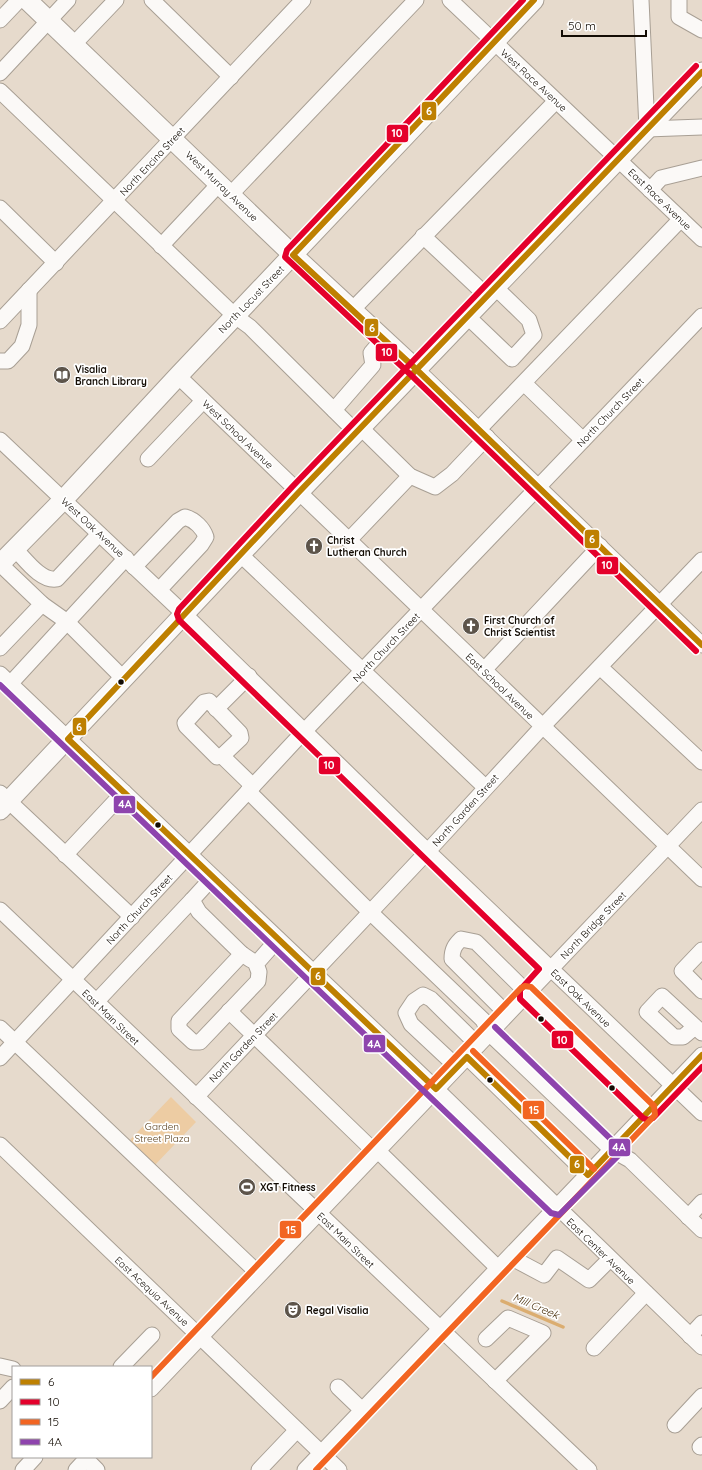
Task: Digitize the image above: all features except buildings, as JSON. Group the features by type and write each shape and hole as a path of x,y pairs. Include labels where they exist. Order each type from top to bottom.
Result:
{"main road":[{"name":"West Murray Avenue","path":"27,0 293,255 417,370"},
{"name":"North Locust Street","path":"0,564 64,500 178,376 534,0"},
{"path":"3,801 68,739 299,492 702,72"}],"street":[{"path":"0,20 19,0"},
{"path":"0,73 68,0"},
{"path":"74,44 116,0"},
{"path":"152,0 231,77"},
{"name":"North Encina Street","path":"0,321 115,201 303,0"},
{"path":"161,246 225,189 416,0"},
{"name":"West Race Avenue","path":"450,0 618,160"},
{"path":"641,0 647,129 702,127"},
{"path":"679,0 679,17 702,30"},
{"path":"0,91 235,316 250,327 334,410 359,430 410,476 435,487 452,474 483,433 681,219"},
{"path":"352,310 556,101"},
{"name":"East Race Avenue","path":"618,160 702,239"},
{"path":"650,190 661,178 702,168"},
{"path":"0,208 56,263"},
{"path":"424,236 492,292 529,320 534,335 512,359 468,317"},
{"path":"0,361 8,361 22,346 29,324 29,290"},
{"name":"North Church Street","path":"0,1058 132,918 250,789 702,316"},
{"path":"334,410 373,365 371,352 383,339"},
{"path":"417,370 702,645"},
{"name":"West School Avenue","path":"178,376 299,492"},
{"path":"529,388 583,440"},
{"path":"148,459 203,401"},
{"name":"West Oak Avenue","path":"0,440 185,614"},
{"path":"349,540 410,476"},
{"name":"East School Avenue","path":"299,492 702,879"},
{"path":"5,679 66,621 178,521 185,517 191,519 204,530 206,538 159,590"},
{"path":"15,549 43,576 57,579 99,534"},
{"path":"484,670 600,546"},
{"path":"241,555 485,787"},
{"name":"North Garden Street","path":"196,1097 428,851 542,726 702,560"},
{"path":"0,564 42,604 66,621 124,678"},
{"path":"0,648 42,604"},
{"name":"East Oak Avenue","path":"185,614 428,851 702,1113"},
{"path":"600,666 702,762"},
{"path":"216,709 248,676"},
{"name":"East Center Avenue","path":"5,679 436,1089 702,1347"},
{"path":"209,701 240,733 241,738 222,756 217,757 184,723 204,702 209,701"},
{"path":"222,756 250,789 370,912 483,1020 489,1033 612,1150 630,1160 702,1230"},
{"path":"65,854 124,792"},
{"path":"3,801 65,854 132,918"},
{"name":"North Bridge Street","path":"152,1388 702,810"},
{"path":"96,1002 214,877"},
{"path":"192,900 199,912 242,954 256,964 259,972 258,982 200,1042 193,1042 179,1029 179,1021 242,954"},
{"name":"East Main Street","path":"0,910 318,1214 589,1470"},
{"path":"507,1014 452,959 454,946 461,938 476,942 526,994 648,1112"},
{"path":"256,964 278,939"},
{"path":"702,950 682,971 702,991"},
{"path":"478,1045 431,999 423,995 414,1001 406,1013 411,1024 462,1062 588,1175"},
{"path":"229,1011 499,1269"},
{"path":"0,1028 259,1274"},
{"path":"305,1470 701,1058"},
{"name":"East Acequia Avenue","path":"0,1145 339,1470"},
{"path":"688,1217 702,1202"},
{"path":"510,1257 544,1275 557,1258 589,1280 610,1259"},
{"path":"594,1348 646,1293"},
{"path":"486,1339 508,1318 542,1333 495,1381"},
{"path":"690,1336 702,1323"},
{"path":"122,1366 152,1335"},
{"path":"0,1366 12,1369"},
{"path":"338,1387 362,1410"},
{"path":"0,1402 12,1388"},
{"path":"675,1425 702,1396"},
{"path":"259,1470 297,1430"},
{"path":"23,1470 34,1458"},
{"path":"76,1470 87,1458 97,1470"}],"green space":[{"name":"Garden Street Plaza","path":"171,1097 196,1122 153,1167 128,1142"}],"waterway":[{"name":"Mill Creek","path":"502,1301 563,1327"}],"transit line":[{"name":"10","path":"523,0 287,250 285,257 412,376 696,651"},
{"name":"6","path":"534,0 293,255 417,370 702,645"},
{"name":"10","path":"696,66 293,486 179,609 177,614 179,620 539,969 520,990 520,999 643,1118 648,1120 653,1118 702,1067"},
{"name":"6","path":"702,72 299,492 68,739 436,1089 467,1057 588,1175 702,1055"},
{"name":"4A","path":"0,685 551,1213 559,1215 618,1156 620,1148 495,1027"},
{"name":"15","path":"152,1376 521,988 525,986 531,987 654,1106 655,1115 316,1470"},
{"name":"15","path":"473,1051 594,1169"}],"place":[{"name":"Visalia Branch Library","path":"62,375"},
{"name":"Christ Lutheran Church","path":"314,546"},
{"name":"First Church of Christ Scientist","path":"471,626"},
{"name":"XGT Fitness","path":"247,1187"},
{"name":"Regal Visalia","path":"293,1310"}]}
